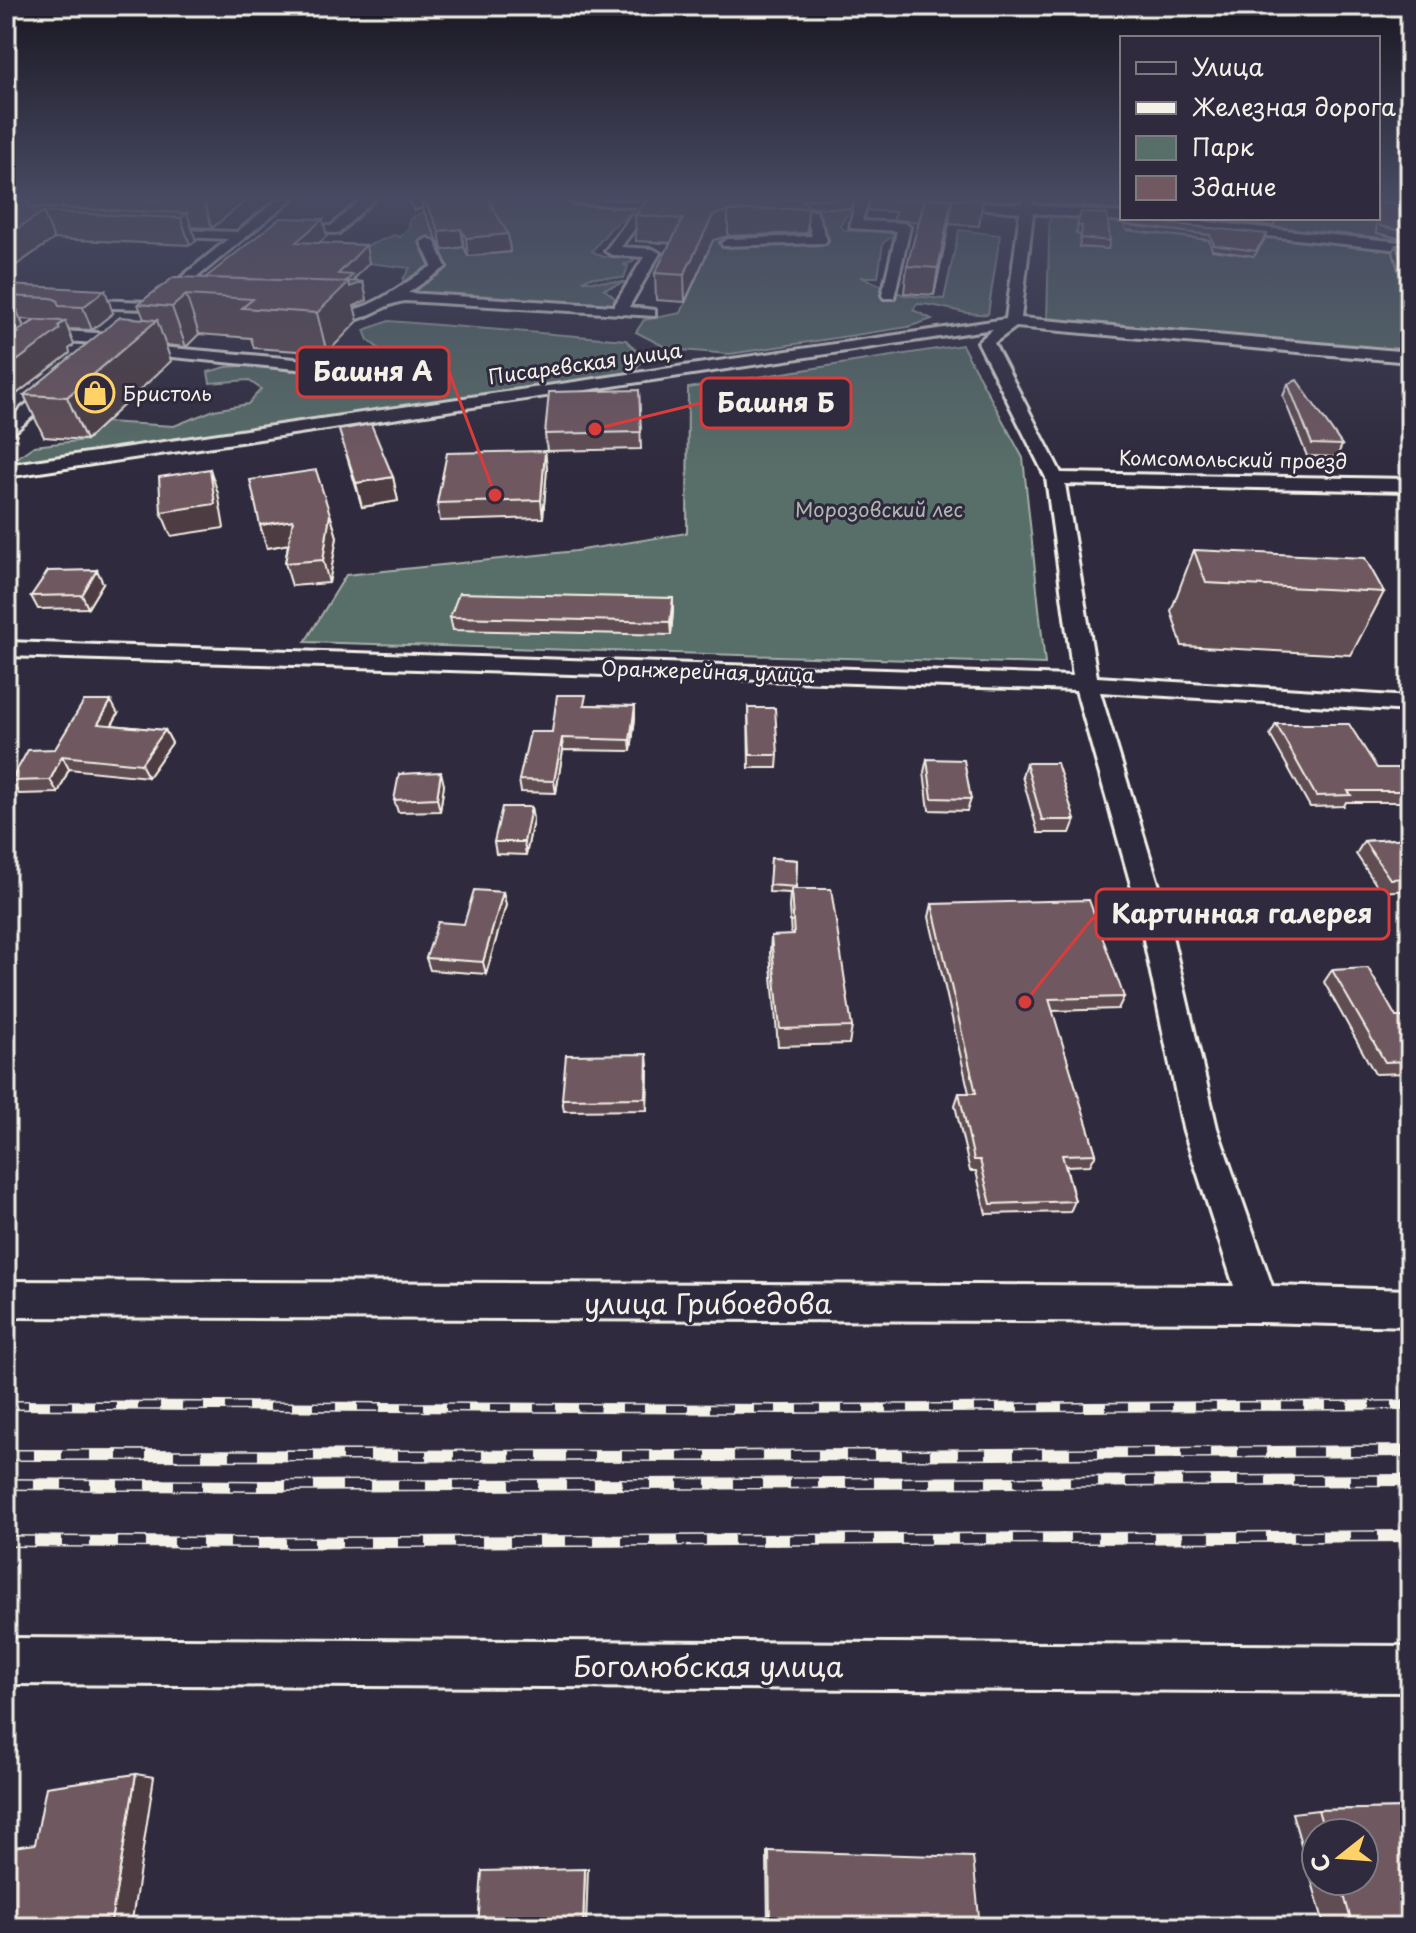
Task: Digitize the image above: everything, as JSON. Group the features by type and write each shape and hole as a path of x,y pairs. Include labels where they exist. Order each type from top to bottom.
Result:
{"street":[{"path":"110,343 174,289"},
{"path":"307,313 354,315 403,289"},
{"path":"619,311 632,289"},
{"path":"889,295 890,289"},
{"path":"1017,289 1013,322 986,342 1055,478 1086,683 1151,906 1200,1128 1259,1304"},
{"path":"389,298 650,313"},
{"path":"6,301 151,308 198,307"},
{"name":"Писаревская улица","path":"6,471 1013,322 1410,357"},
{"path":"20,327 110,343"},
{"path":"6,361 42,335 328,367"},
{"path":"7,428 79,369"},
{"name":"Комсомольский проезд","path":"1055,478 1410,485"},
{"name":"Оранжерейная улица","path":"6,649 1086,683 1410,704"},
{"name":"улица Грибоедова","path":"6,1299 1259,1304 1410,1308"},
{"name":"Боголюбская улица","path":"6,1661 1410,1669"}],"green space":[{"path":"604,289 615,298 612,307 452,297 404,290"},
{"path":"691,289 890,289 904,295 944,299 946,289 992,289 988,314 917,304 913,310 932,319 908,327 730,354 669,349 636,332 644,320 681,313"},
{"path":"1048,289 1410,289 1410,354 1047,323"},
{"path":"389,321 626,340 644,358 632,374 23,465 15,459 34,446 86,440 105,422 174,426 214,410 248,404 261,389 248,380 210,383 208,372 226,367 256,365 290,371 319,368 351,372 378,348 368,340 364,330"},
{"name":"Морозовский лес","path":"962,345 1023,458 1045,664 305,642 346,575 576,551 687,533 688,388"}],"building":[{"path":"6,289 105,290 83,307 59,306 57,300 51,298 6,296"},
{"path":"158,289 342,289 317,313 242,308 253,299 186,295 172,307 138,304"},
{"path":"6,311 17,311 6,320"},
{"path":"120,317 157,320 67,397 24,395"},
{"path":"36,320 65,321 58,326 60,329 6,369 6,341"},
{"path":"1297,380 1342,445 1312,444 1288,384"},
{"path":"639,390 641,432 545,434 549,392"},
{"path":"371,424 393,477 356,483 339,430"},
{"path":"545,451 541,500 437,503 447,453"},
{"path":"210,469 215,504 161,512 159,477"},
{"path":"316,470 330,514 323,560 285,563 293,520 260,525 250,480"},
{"path":"1194,550 1365,558 1384,592 1206,583"},
{"path":"97,570 82,595 31,596 48,571"},
{"path":"459,593 673,598 670,622 450,617"},
{"path":"557,695 586,695 584,705 635,706 630,740 562,738 554,781 519,780 530,732 552,732"},
{"path":"84,701 111,701 98,724 165,730 141,764 62,756 50,780 11,781 28,750 55,749"},
{"path":"748,708 775,708 778,755 750,755"},
{"path":"1276,724 1349,724 1377,768 1410,768 1410,791 1348,791 1351,795 1316,796"},
{"path":"927,759 964,760 971,799 932,798"},
{"path":"1026,763 1057,763 1075,820 1042,820"},
{"path":"441,772 437,798 394,800 399,774"},
{"path":"502,807 531,807 524,842 494,842"},
{"path":"1410,838 1410,878 1390,879 1364,841"},
{"path":"771,858 797,860 796,887 769,885"},
{"path":"791,889 831,889 852,1027 780,1029 771,936 794,935"},
{"path":"474,890 503,892 483,962 426,958 438,922 464,924"},
{"path":"1089,900 1124,997 1049,999 1096,1154 1062,1155 1075,1201 991,1204 980,1160 974,1160 959,1093 976,1093 932,904"},
{"path":"1368,968 1396,1017 1410,1017 1410,1061 1385,1062 1332,970"},
{"path":"647,1054 646,1098 562,1099 566,1055"},
{"path":"136,1774 110,1927 6,1927 6,1848 35,1844 46,1787"},
{"path":"1410,1808 1410,1927 1353,1927 1345,1897 1380,1897 1380,1817 1320,1817 1318,1810"},
{"path":"769,1851 973,1857 980,1927 770,1927"},
{"path":"585,1869 583,1927 478,1927 482,1871"}],"railway":[{"path":"6,1405 778,1409 1410,1405"},
{"path":"6,1455 719,1456 1410,1451"},
{"path":"6,1484 258,1486 1410,1480"},
{"path":"6,1541 246,1543 1410,1536"}],"place":[{"name":"Бристоль","path":"95,393"},
{"name":"Башня Б","path":"595,429"},
{"name":"Башня А","path":"495,495"},
{"name":"Картинная галерея","path":"1025,1002"}]}
